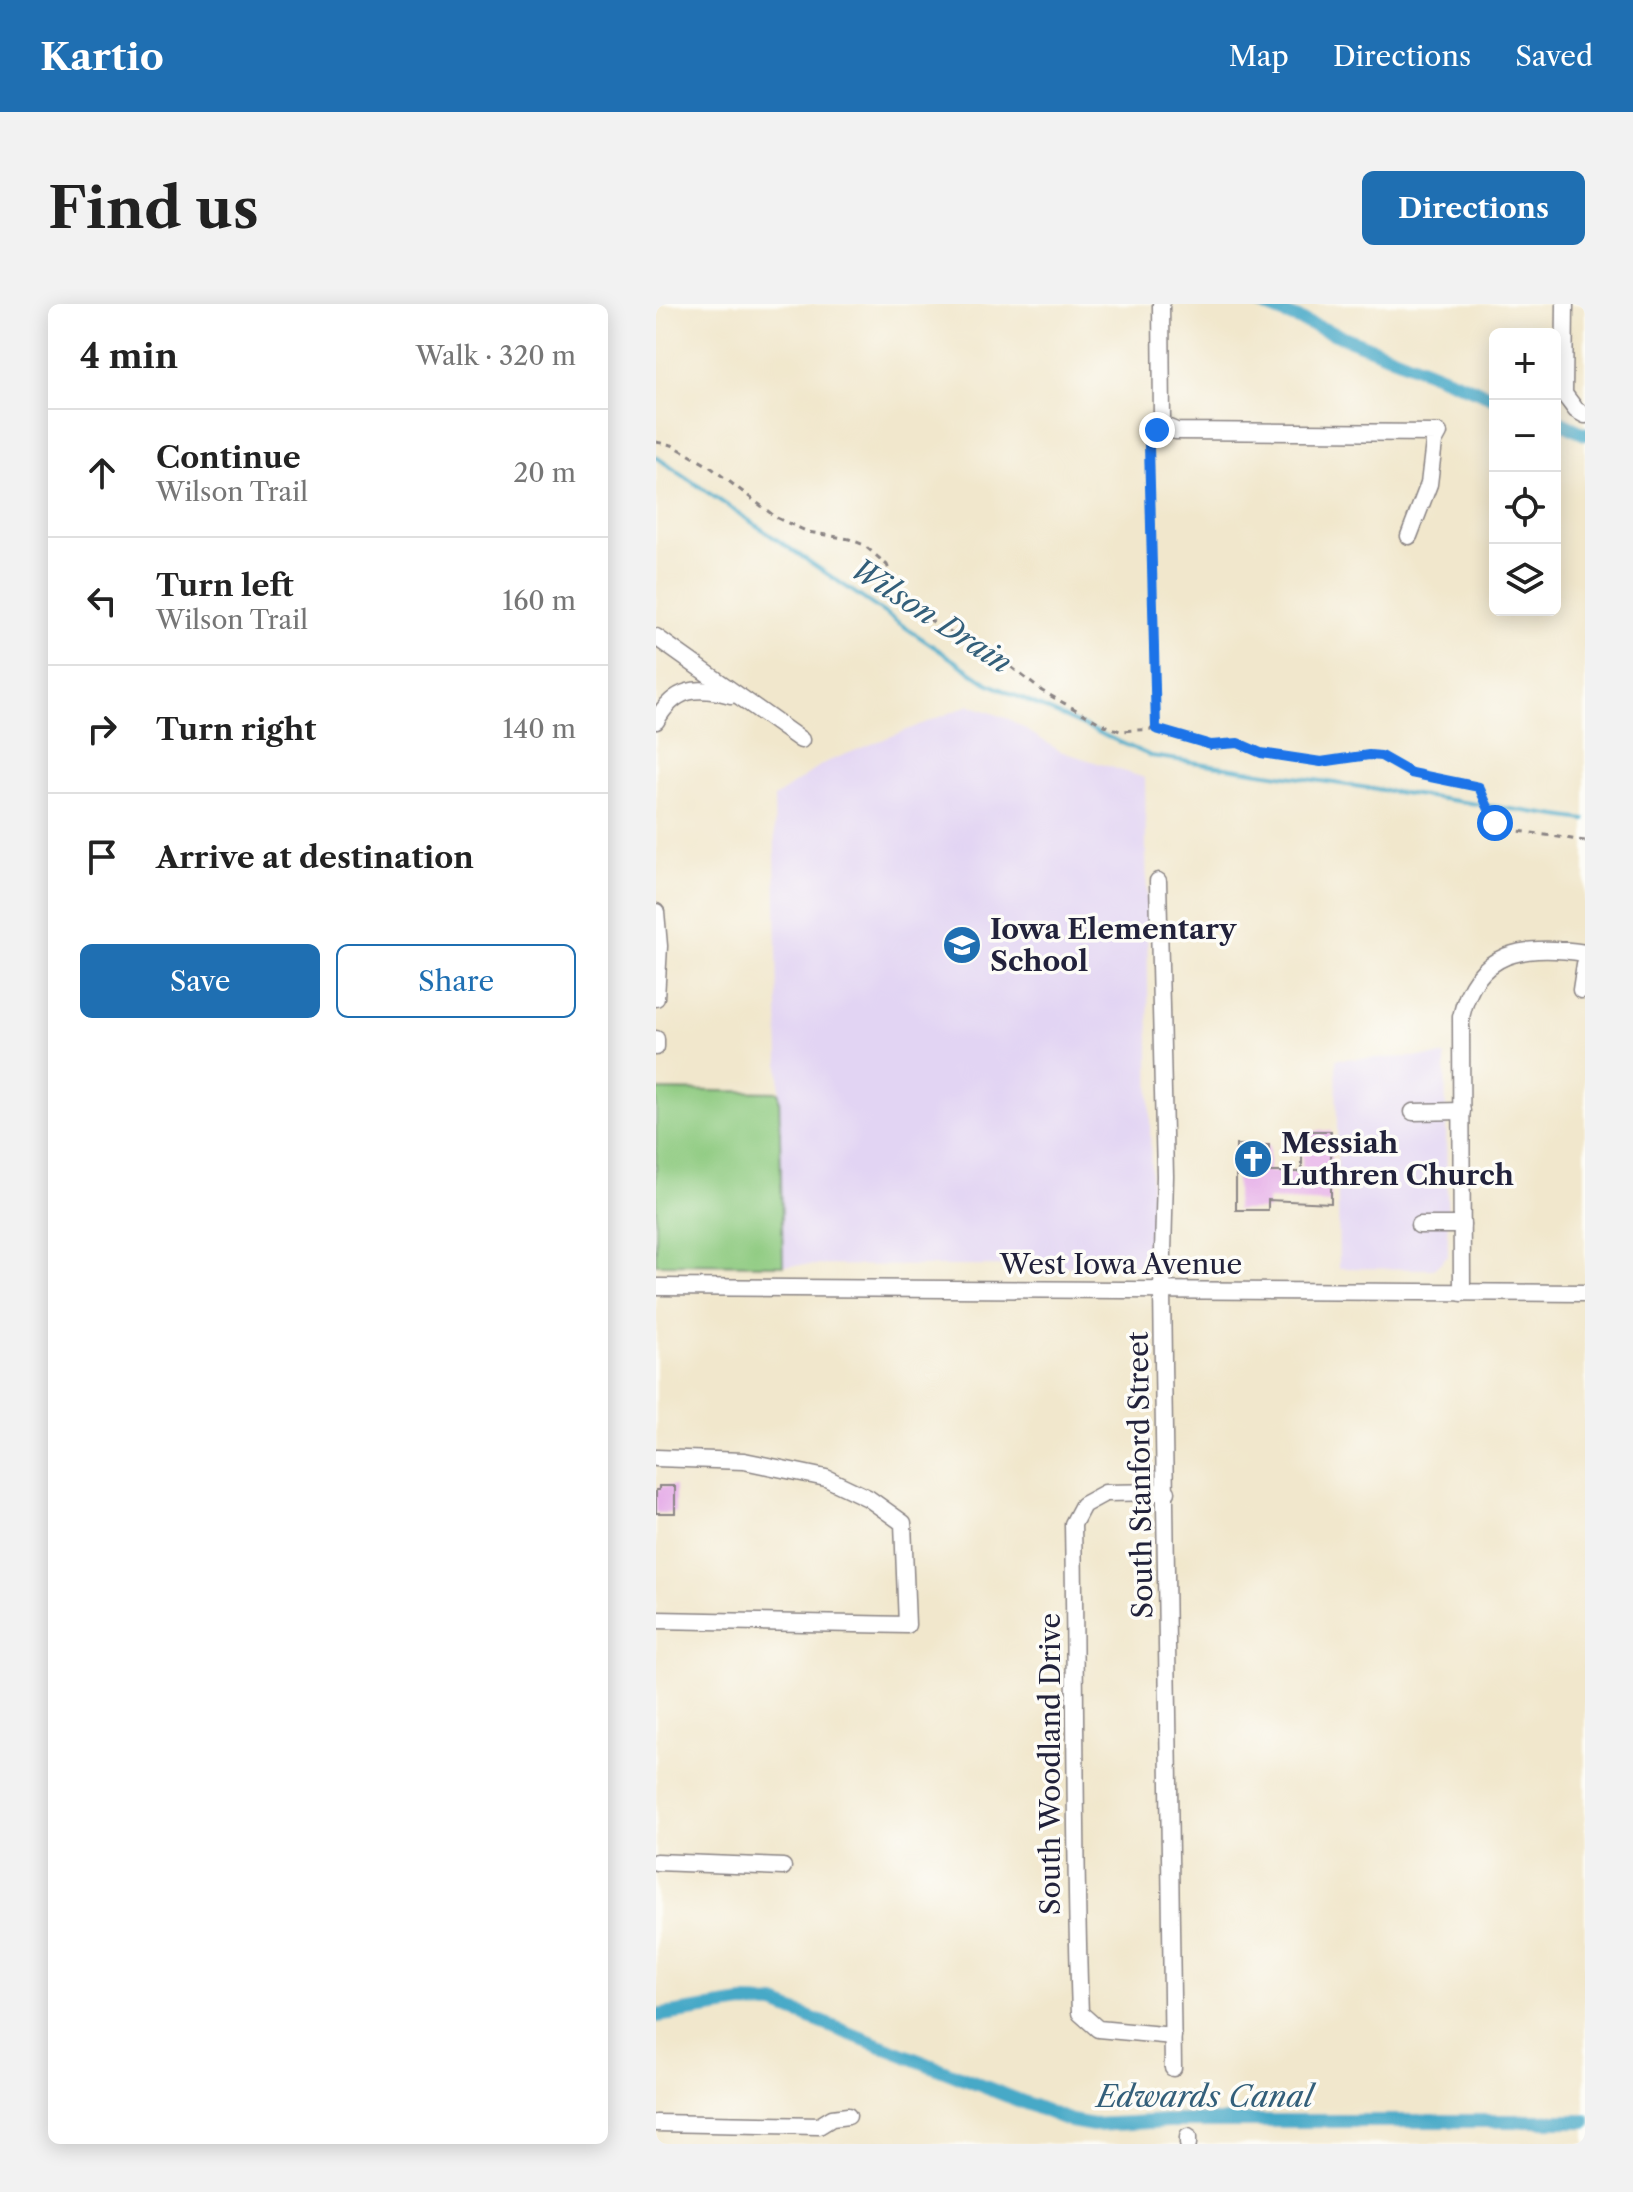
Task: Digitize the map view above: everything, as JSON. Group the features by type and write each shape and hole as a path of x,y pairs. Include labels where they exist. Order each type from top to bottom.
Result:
{"street":[{"path":"1161,304 1164,426 1176,431 1439,433 1434,442 1429,484 1409,536"},
{"path":"1565,304 1564,394 1576,410 1585,415"},
{"path":"656,637 801,740"},
{"path":"656,721 674,697 686,690 711,690 744,699"},
{"name":"South Stanford Street","path":"1158,881 1165,1176 1162,1291 1173,2068"},
{"path":"656,912 659,946 656,998"},
{"path":"1462,1293 1461,1017 1465,1000 1474,982 1492,964 1521,950 1552,948 1585,953"},
{"path":"1581,990 1585,964"},
{"path":"656,1039 656,1047"},
{"path":"1413,1112 1462,1111"},
{"path":"1419,1225 1462,1225"},
{"name":"West Iowa Avenue","path":"656,1287 1585,1293"},
{"path":"656,1458 744,1461 826,1478 868,1498 903,1523 907,1625 656,1620"},
{"name":"South Woodland Drive","path":"1167,1492 1105,1493 1083,1505 1073,1524 1076,1894 1080,2013 1098,2029 1173,2036"},
{"path":"656,1862 783,1867"},
{"path":"656,2123 819,2126 832,2118 848,2116"}],"path":[{"path":"1156,729 1149,445 1150,437 1164,426"},
{"path":"657,442 672,445 709,466 777,518 808,532 849,539 864,545 887,565 894,581 919,613 961,640 1006,663 1042,691 1120,731 1156,729 1211,745 1238,743 1261,753 1321,762 1381,756 1411,773 1479,787 1499,828 1585,841"}],"shaded area":[{"name":"Iowa Elementary School","path":"970,705 1009,719 1060,751 1145,778 1152,1249 1140,1265 1134,1267 783,1265 774,798 824,763"},
{"path":"1445,1056 1448,1255 1434,1269 1339,1268 1336,1059"}],"green space":[{"path":"656,1090 779,1092 783,1265 656,1264"}],"building":[{"name":"Messiah Luthren Church","path":"1302,1131 1331,1131 1331,1203 1268,1200 1268,1210 1236,1210 1236,1145 1269,1145 1269,1172 1302,1172"},
{"path":"659,1486 675,1486 675,1513 656,1513 656,1490"}],"waterway":[{"name":"Edwards Canal","path":"1261,304 1489,396"},
{"name":"Edwards Canal","path":"1561,423 1585,434"},
{"name":"Wilson Drain","path":"656,457 987,683 1151,756 1585,820"},
{"name":"Edwards Canal","path":"656,2016 743,2003 775,2004 1071,2121 1093,2125 1168,2121 1585,2121"}],"place":[{"name":"Iowa Elementary School","path":"962,945"},
{"name":"Messiah Luthren Church","path":"1253,1159"}],"route":[{"path":"1157,430 1150,437 1149,445 1156,729 1211,745 1238,743 1261,753 1321,762 1381,756 1411,773 1479,787 1495,823"}]}
